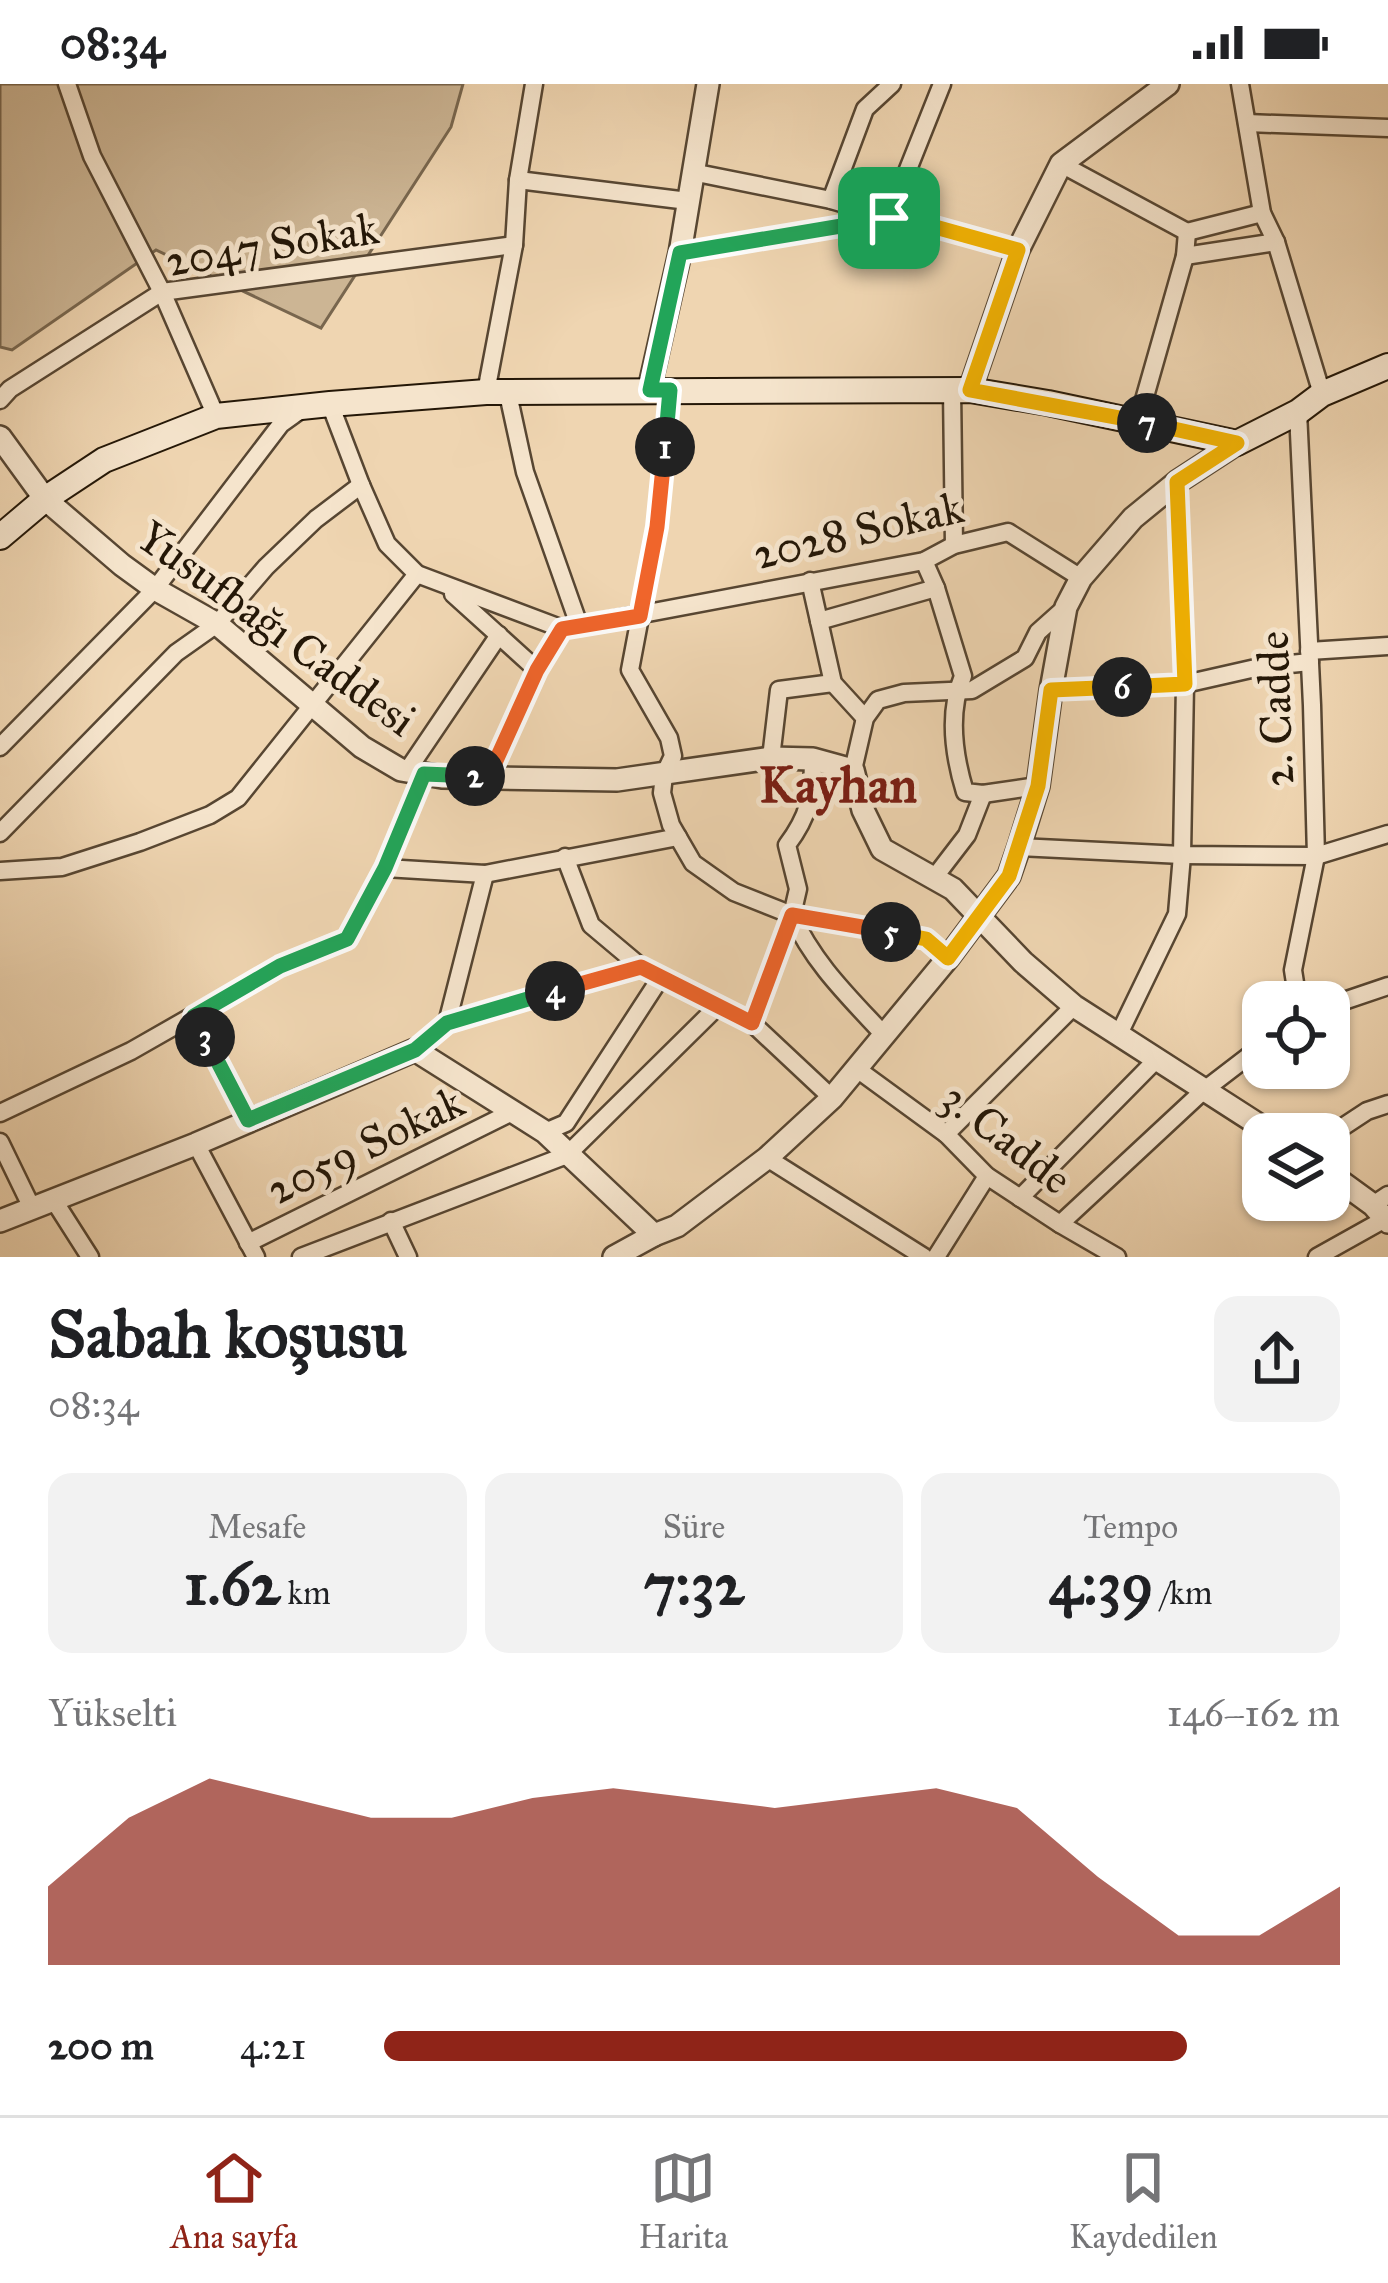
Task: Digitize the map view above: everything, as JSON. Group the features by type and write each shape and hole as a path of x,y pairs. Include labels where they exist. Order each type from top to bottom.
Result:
{"main road":[{"path":"0,537 45,499 104,460 216,416 497,393 961,390 1237,443 1298,412 1322,394 1388,366"}],"street":[{"path":"67,84 92,156 162,292 216,416"},
{"path":"534,84 518,179 497,393 570,627"},
{"path":"708,84 660,390 657,527 630,670 669,739 673,756 662,793 671,824 693,863 734,892 792,915 926,939 948,958"},
{"path":"831,200 865,109 892,84"},
{"path":"889,218 942,84"},
{"path":"954,545 961,390 1018,250 1060,164 1168,84"},
{"path":"1240,84 1262,213 1276,242 1322,394"},
{"path":"1246,124 1388,128"},
{"path":"1060,164 1187,232 1262,213"},
{"path":"692,172 831,200 1018,250"},
{"path":"518,179 688,201"},
{"path":"680,253 889,218"},
{"path":"1138,421 1185,256 1187,232"},
{"path":"1185,256 1276,242"},
{"name":"2047 Sokak","path":"0,400 10,389 162,292 514,245"},
{"path":"0,747 155,589 281,424 317,405 387,544 417,574 570,627"},
{"name":"2. Cadde","path":"1295,981 1316,856 1298,412"},
{"name":"Yusufbağı Caddesi","path":"0,437 45,499 122,566 217,624 362,747 416,772 442,777 617,780 771,758 813,759 853,770"},
{"path":"628,1254 655,1234 677,1226 767,1158 832,1098 979,917 1009,876 1038,786 1066,607 1081,578 1132,518 1237,443"},
{"path":"1118,1036 1177,914 1185,684 1177,482"},
{"path":"0,833 176,653 217,624 266,567 316,519 361,485"},
{"name":"2028 Sokak","path":"570,627 924,561 954,545 1008,532 1081,578"},
{"path":"924,561 963,676 957,692 954,756 965,792 1038,786"},
{"path":"0,871 62,867 210,815 238,798 417,574"},
{"path":"810,581 833,683 865,718"},
{"path":"443,585 537,670"},
{"path":"819,620 936,588"},
{"path":"1066,607 1038,632 1025,658 972,690 904,693 878,700 865,718 853,770 863,810 882,849 953,889 1023,962 1074,1006 1242,1115"},
{"path":"489,776 537,670 570,627"},
{"path":"2,1106 131,1051 280,966 347,939 385,868 416,772 499,635"},
{"path":"1051,690 1185,684 1309,657 1388,646"},
{"path":"771,758 778,690 833,683"},
{"path":"752,1023 792,915 798,889 787,845 813,796 813,759"},
{"path":"934,878 967,835 983,794"},
{"path":"1019,847 1316,856 1388,835"},
{"path":"385,868 485,874 678,836"},
{"path":"565,857 591,926 641,967 752,1023 832,1098"},
{"path":"447,1023 485,874"},
{"path":"792,915 826,972 885,1036"},
{"path":"0,1221 415,1050 447,1023 641,967"},
{"path":"545,1132 566,1123 661,977"},
{"path":"1350,999 1388,986"},
{"path":"946,1134 1074,1006"},
{"path":"567,1155 717,1007"},
{"path":"194,1016 248,1120"},
{"path":"415,1050 545,1132 655,1234"},
{"path":"1019,1198 1156,1060"},
{"path":"1060,1224 1203,1091 1242,1061"},
{"name":"3. Cadde","path":"857,1069 946,1134 987,1176 1117,1257"},
{"path":"1350,1122 1388,1104"},
{"name":"2059 Sokak","path":"252,1250 514,1111"},
{"path":"0,1142 32,1208"},
{"path":"196,1144 252,1250"},
{"name":"2059 Sokak","path":"301,1257 567,1155"},
{"path":"767,1158 924,1257"},
{"path":"936,1257 987,1176"},
{"path":"1318,1257 1384,1210 1350,1187"},
{"path":"53,1199 89,1257"},
{"path":"391,1221 408,1257"}],"shaded area":[{"path":"0,84 463,84 451,127 321,328 156,250 12,350 0,347"}],"district":[{"name":"Kayhan","path":"838,785"}],"route":[{"path":"889,218 1018,250 970,390 1237,443 1177,482 1185,684 1051,690 1038,786 1009,876 948,958 926,939 792,915 752,1023 641,967 447,1023 415,1050 248,1120 194,1016 280,966 347,939 385,868 424,774 489,776 537,670 562,629 640,616 657,527 670,390 650,390 680,253 889,218"}]}
